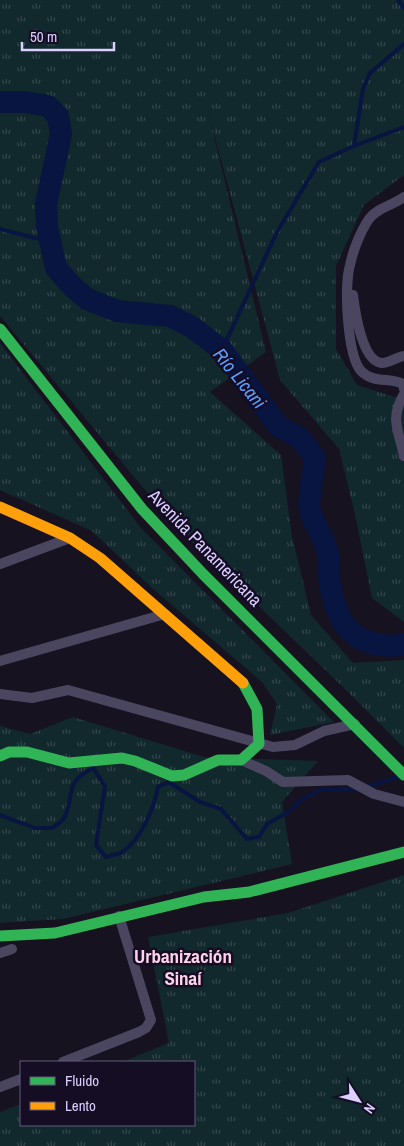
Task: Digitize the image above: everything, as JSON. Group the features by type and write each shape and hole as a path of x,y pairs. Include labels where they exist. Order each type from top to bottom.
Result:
{"street":[{"path":"404,197 376,211 368,220 349,267 347,303 352,347 360,369 369,377 377,380 396,381 403,384 404,389"},
{"path":"349,267 358,323 366,350 373,360 380,363 404,356"},
{"name":"Avenida Panamericana","path":"0,329 142,508 203,574 404,775"},
{"path":"404,394 398,404 395,426 404,456"},
{"path":"0,507 70,538 100,558 214,654 245,686 256,701 260,718 260,744 241,760"},
{"path":"0,564 70,538"},
{"path":"0,661 165,614"},
{"path":"0,694 32,698 68,690 273,747 295,745 324,731 355,724"},
{"path":"0,756 10,751 34,752 68,763 117,757 131,759 171,776 187,775 219,760 241,760 266,771 283,782 348,780 374,794 404,802"},
{"path":"0,936 55,933 204,896 257,890 404,852"},
{"path":"66,1061 139,1032 146,1028 151,1020 119,916"},
{"path":"0,953 12,949"},
{"path":"0,1087 20,1079"}],"green space":[{"path":"0,0 404,0 404,175 364,205 336,266 336,349 357,385 404,400 404,622 372,598 339,449 280,380 208,111 266,352 210,392 281,455 292,536 311,615 353,663 404,660 404,748 175,526 0,316"},
{"path":"0,343 141,528 334,722 270,735 277,704 262,682 152,588 92,531 0,490"},
{"path":"73,717 204,757 318,761 282,802 292,864 63,919 0,923 0,726 30,734"},
{"path":"404,875 404,1146 0,1146 0,1112 20,1104 20,1126 195,1126 195,1061 124,1061 169,1043 148,937 288,913"}],"waterway":[{"path":"398,0 404,8"},
{"path":"222,350 277,232 319,162 354,146 363,89 370,73 404,44"},
{"name":"Río Licani","path":"0,102 24,102 48,106 58,116 61,134 46,204 47,227 56,268 87,299 117,311 170,316 192,327 222,350 279,427 300,438 315,458 309,506 327,550 329,580 333,599 344,624 362,639 374,644 388,646 404,645"},
{"path":"354,146 404,127"},
{"path":"0,229 51,242"},
{"path":"0,815 35,828 52,828 64,818 71,790 77,779 93,768 105,786 96,845 106,857 122,852 135,840 150,814 158,787 169,782 200,802 221,809 247,839 259,837 267,824 319,790 358,789"},
{"path":"365,787 401,776"}],"traffic: fast":[{"path":"0,329 142,509 203,574 404,775"},
{"path":"0,756 9,752 27,752 69,763 122,758 135,761 172,776 184,775 218,760 241,760 259,744 257,709 243,683"},
{"path":"0,936 55,933 204,897 249,892 404,852"}],"traffic: slow":[{"path":"0,507 70,538 100,558 243,683"}],"district":[{"name":"Urbanización Sinaí","path":"183,967"}]}
